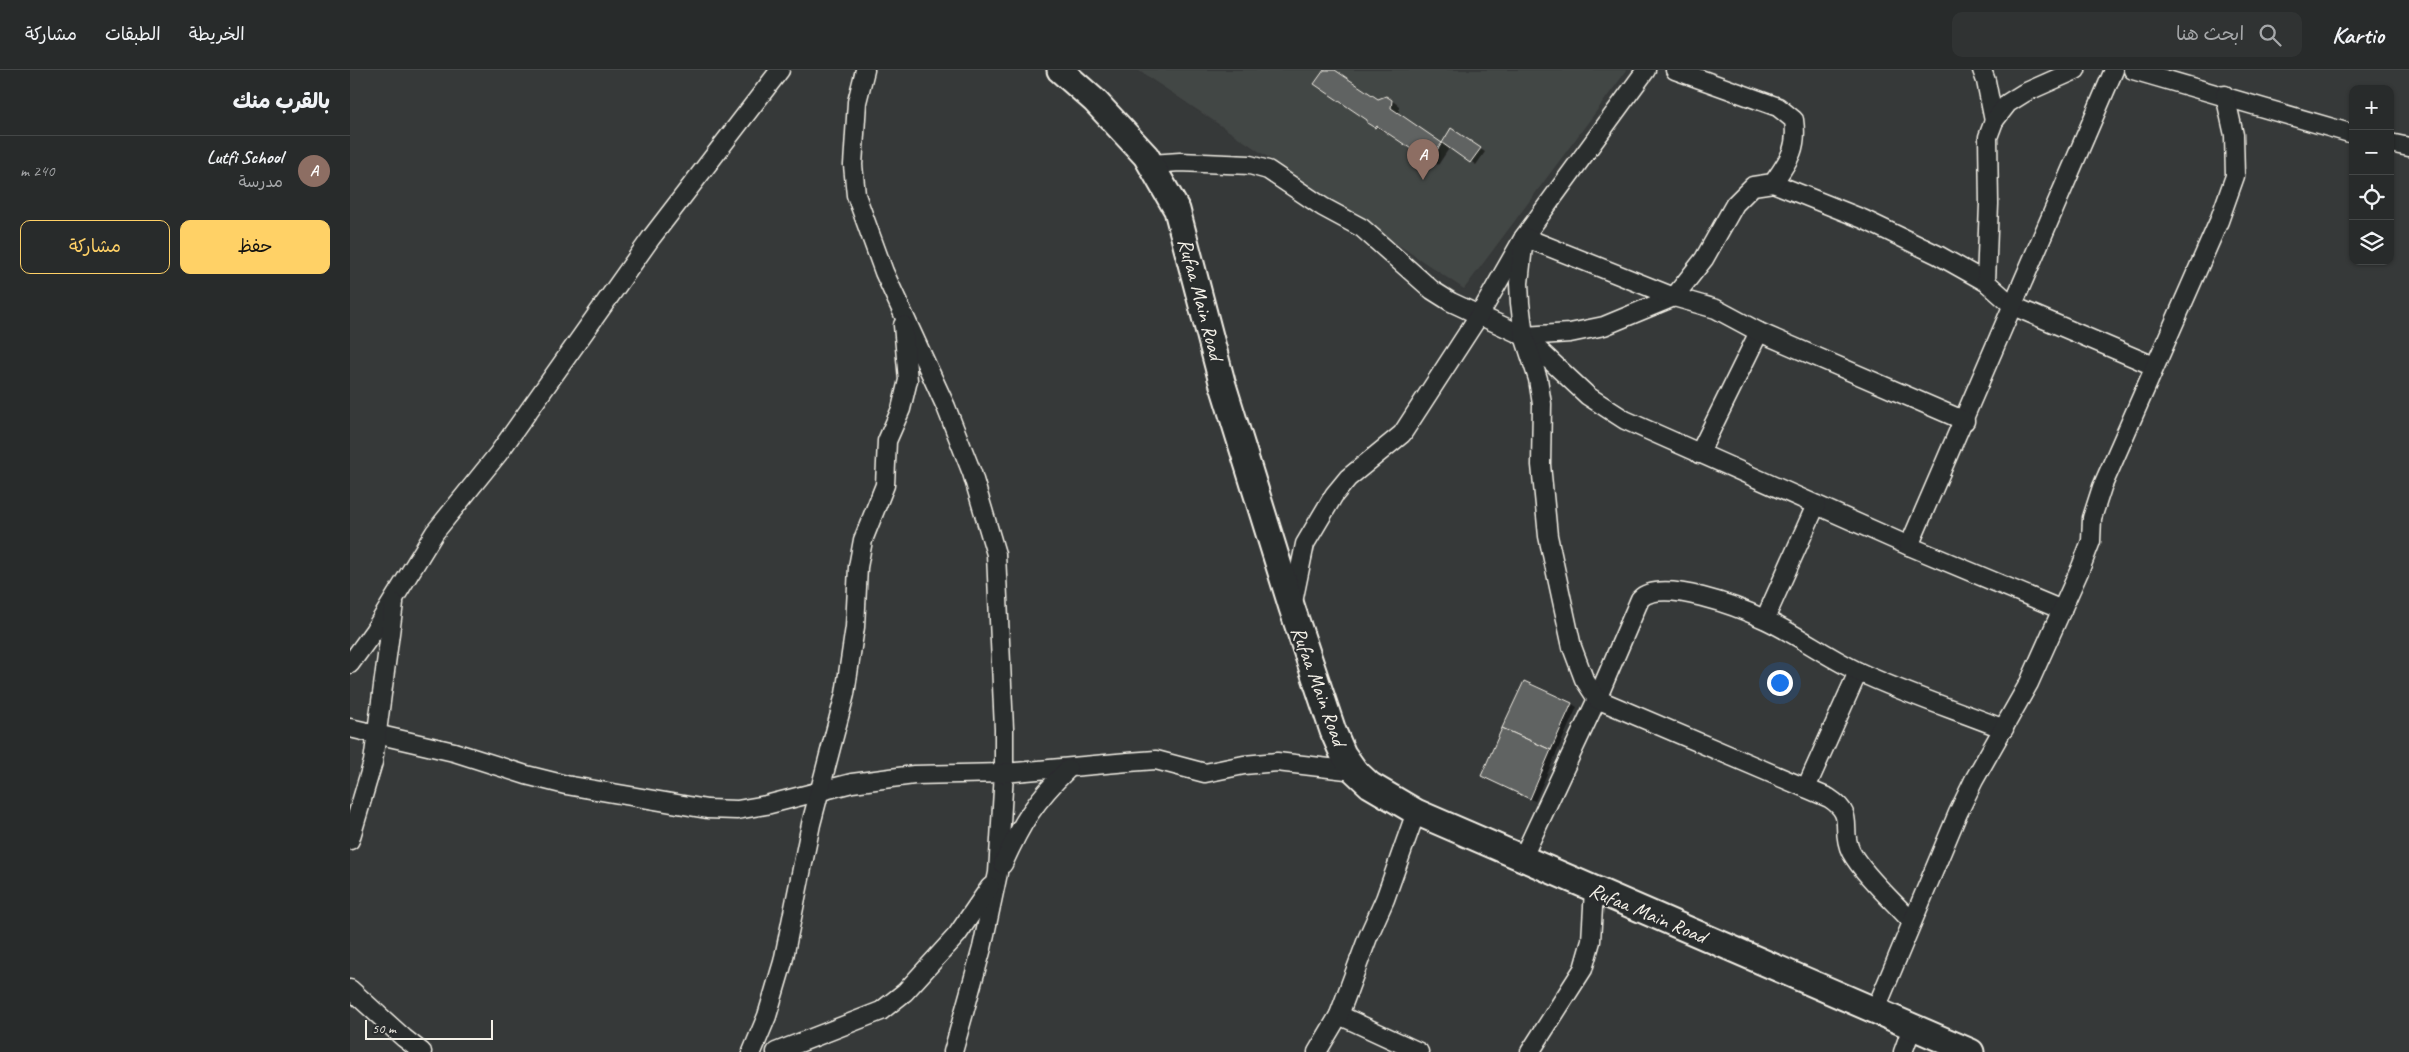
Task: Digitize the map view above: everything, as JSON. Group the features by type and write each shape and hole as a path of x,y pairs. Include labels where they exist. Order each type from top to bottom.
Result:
{"street":[{"path":"350,664 374,631 434,532 498,454 651,238 780,70"},
{"path":"865,70 857,102 853,165 856,195 868,233 946,407 972,474 996,554 1001,630 1004,774 998,873 982,948 953,1052"},
{"name":"Rufaa Main Road","path":"1060,70 1095,101 1151,164 1177,210 1222,382 1292,608 1333,731 1343,754 1355,770 1370,785 1416,812 1971,1052"},
{"path":"1292,608 1305,544 1334,495 1348,478 1402,434 1480,314 1524,237 1646,70"},
{"path":"1675,70 1778,107 1794,120 1796,137 1791,157 1773,183"},
{"path":"1982,70 1994,120"},
{"path":"1986,282 1990,204 1988,137 1994,120 2008,103 2024,93 2076,70"},
{"path":"1910,546 2114,70"},
{"path":"2133,70 2172,75 2225,95 2349,133"},
{"path":"1875,1011 1970,788 2029,683 2062,610 2091,541 2092,518 2102,487 2219,221 2235,176 2234,135 2225,95"},
{"path":"2394,143 2409,147"},
{"path":"1151,164 1180,162 1250,165 1268,170 1323,206 1362,228 1432,290 1451,302 1524,336 1588,396 1625,420 1910,546 2062,610"},
{"path":"1524,336 1570,333 1604,326 1674,297 1704,259 1735,204 1753,186 1773,183 1871,223 1938,255 1986,282 2014,306 2154,366"},
{"path":"1524,237 1674,297 1702,304 1759,332 1965,421"},
{"path":"1524,237 1519,283 1524,336 1538,379 1542,404 1541,466 1548,536 1572,647 1584,679 1597,700 1806,788 1840,805 1845,812 1847,839 1853,855 1912,922"},
{"path":"752,1052 767,1016 783,962 819,792 845,694 855,627 858,567 863,540 884,485 887,441 901,409 908,380 902,310"},
{"path":"1699,454 1759,332"},
{"path":"1765,619 1816,505"},
{"path":"1522,859 1597,700 1640,599 1646,592 1665,590 1685,593 1719,602 1765,619 1858,672 2004,729"},
{"path":"350,840 373,762 395,594"},
{"path":"1806,788 1858,672"},
{"path":"350,728 454,752 526,775 566,785 707,809 737,810 766,806 852,783 914,775 1004,774 1156,760 1190,771 1205,773 1244,765 1276,762 1355,770"},
{"path":"776,1052 881,1012 905,992 957,935 998,873 1019,828 1042,794 1068,768"},
{"path":"1317,1052 1339,1015 1368,937 1385,899 1416,812"},
{"path":"1530,1052 1583,969 1591,941 1594,890"},
{"path":"350,989 399,1045 422,1052"},
{"path":"1339,1015 1419,1052"},
{"path":"1902,1052 1912,1027"}],"shaded area":[{"path":"1138,70 1627,70 1464,289"}],"building":[{"path":"1324,70 1335,70 1378,99 1386,96 1392,100 1391,108 1442,143 1429,161 1377,126 1375,128 1367,123 1367,120 1314,84"},
{"path":"1451,128 1481,148 1470,163 1442,143"},
{"path":"1524,681 1572,703 1551,750 1502,728"},
{"path":"1502,728 1551,750 1530,799 1481,776"}],"place":[{"name":"Lutfi School","path":"1423,180"}]}
